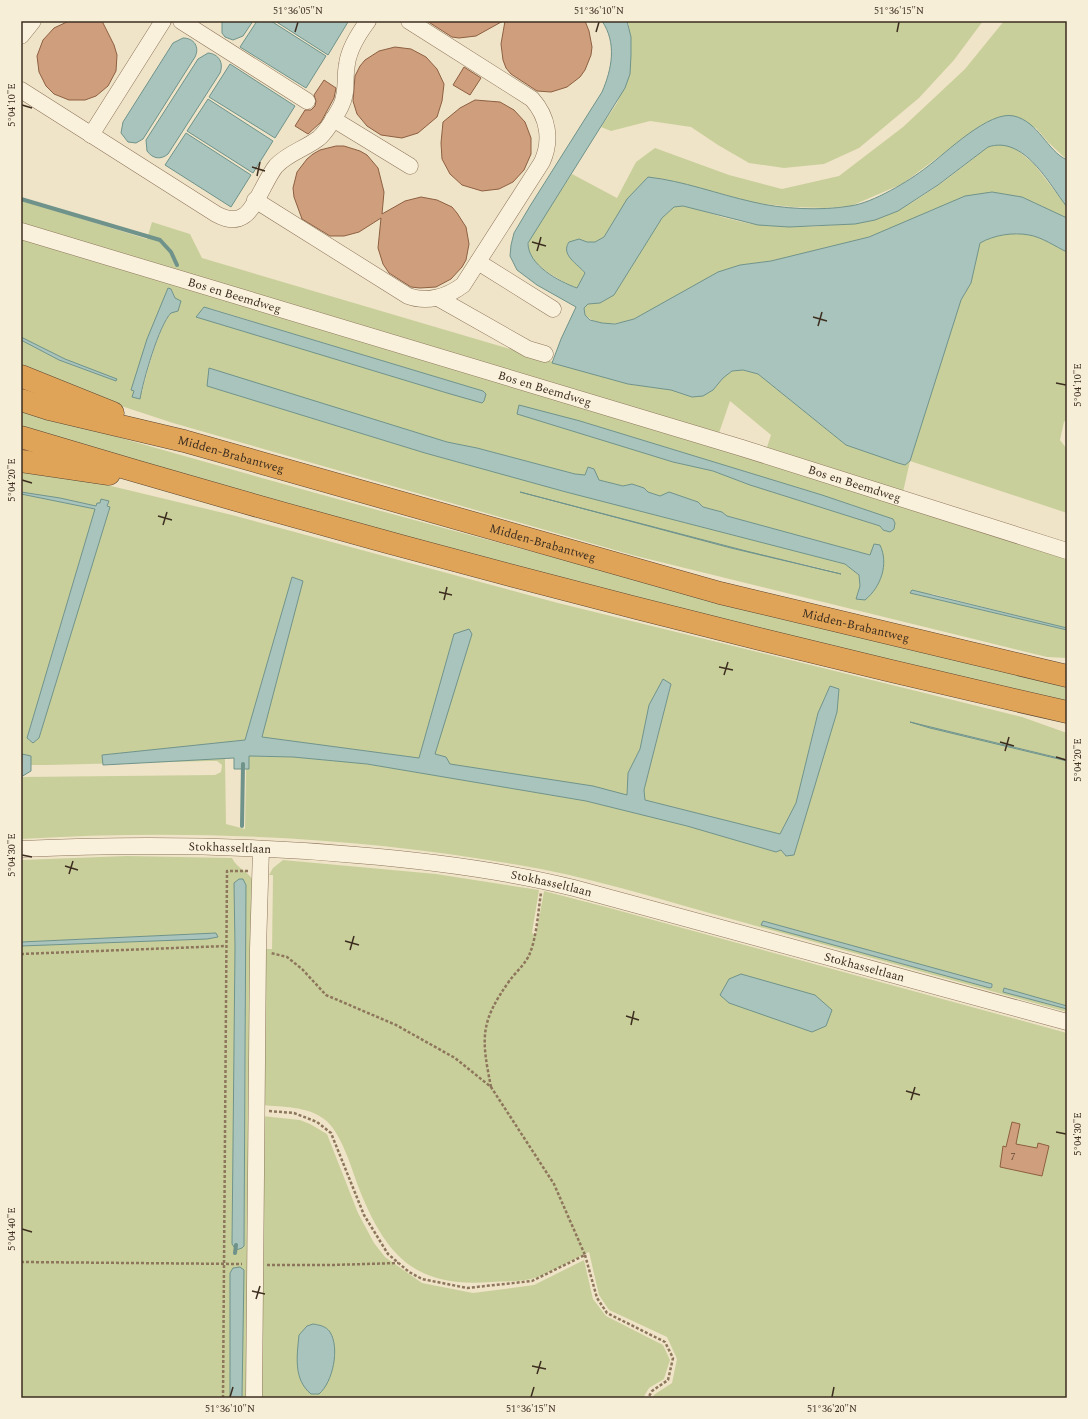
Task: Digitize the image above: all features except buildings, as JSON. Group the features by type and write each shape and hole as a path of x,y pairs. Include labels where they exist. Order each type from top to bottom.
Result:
{"highway":[{"path":"21,376 184,442"},
{"name":"Midden-Brabantweg","path":"21,400 49,409 184,442 657,576 854,626 1067,676"},
{"path":"21,437 174,483 363,536 629,606 1067,712"},
{"path":"21,461 72,470 174,483"}],"street":[{"path":"21,37 32,21"},
{"path":"91,135 163,21"},
{"path":"181,21 306,101"},
{"path":"21,90 223,218 234,219 246,215 276,167 286,157 319,138 333,119 345,96 349,54 368,21"},
{"path":"255,200 396,290 415,298 438,298 453,292 463,285 542,162 548,142 546,124 538,106 532,99 409,21"},
{"path":"333,119 410,166"},
{"name":"Bos en Beemdweg","path":"21,231 735,446 1067,551"},
{"path":"478,262 553,310"},
{"path":"438,298 528,349 545,354"},
{"name":"Stokhasseltlaan","path":"21,849 163,846 261,848 396,859 449,865 538,879 1067,1022"},
{"path":"254,1398 254,1264 258,952 261,848"}],"path":[{"path":"223,1398 227,871 260,871"},
{"path":"491,1087 486,1063 484,1038 488,1016 499,996 530,955 542,888"},
{"path":"21,954 226,946"},
{"path":"258,952 275,953 287,957 302,969 326,995 396,1025 455,1058 491,1087 554,1184 585,1255 597,1298 607,1313 665,1342 673,1358 668,1380 652,1391 648,1398"},
{"path":"256,1110 294,1113 317,1122 331,1133 364,1215 388,1254 409,1272 422,1279 467,1288 532,1281 585,1255"},
{"path":"21,1262 332,1265 398,1263"}],"green space":[{"path":"627,21 983,21 954,60 919,98 859,148 824,164 784,168 749,163 691,127 650,121 611,131 601,127 617,103 630,74 629,25"},
{"path":"1004,21 1067,21 1067,160 1036,128 1001,117 983,124 902,184 851,206 826,208 792,207 755,203 715,192 613,223 604,237 595,242 578,240 569,242 567,247 568,255 585,273 577,288 549,273 535,262 529,253 528,248 531,236 572,174 617,198 636,162 655,148 729,175 782,189 839,176 903,127 965,69"},
{"path":"996,144 1006,145 1016,149 1034,164 1067,207 1067,218 1022,197 992,192 931,210 906,223 869,237 771,261 740,265 634,319 608,324 596,322 585,315 584,308 588,304 600,303 614,295 662,218 674,207 683,205 747,223 763,225 803,227 867,221 885,216 911,203 945,180 988,147"},
{"path":"21,200 147,239 152,222 190,234 202,258 628,384 671,390 692,397 713,390 723,378 732,371 743,370 758,374 846,445 905,465 910,461 903,492 748,442 767,447 771,435 730,401 719,433 21,225"},
{"path":"21,233 184,285 1067,556 1067,628 932,594 911,593 1067,630 1067,658 1047,657 632,555 173,423 109,402 21,367 21,340 59,360 116,381 65,359 21,337","holes":["168,288 171,289 175,298 174,311 169,316 159,335 142,392 133,397","209,308 483,391 447,393 197,317","207,386 477,448 575,474 585,475 588,467 594,469 598,480 623,486 632,484 660,496 679,496 698,502 703,507 722,512 727,516 870,555 857,599 860,586 859,575 845,564 566,492 425,453","517,411 580,421 822,495 893,519 895,523 883,530 880,526 750,485 713,471 673,462 518,414","520,493 746,551 841,573 731,548"]},
{"path":"1023,234 1034,236 1049,242 1067,252 1067,419 1064,422 1060,440 1067,449 1067,513 910,461 961,300 971,283 980,243 997,236"},
{"path":"21,409 183,456 589,567 720,601 1067,684 1067,705 543,576 21,429"},
{"path":"21,467 82,479 232,515 558,603 1022,717 1067,733 1067,760 919,724 1067,761 1067,1006 1004,988 1003,991 1067,1009 1067,1012 623,888 513,864 452,854 391,847 267,837 144,835 21,839 21,777 215,775 221,772 222,765 217,761 211,761 31,765 31,756 21,756 21,494 95,509 27,738 30,741 39,738 110,507 101,499 100,503 96,506 60,498 21,492","holes":["292,577 303,581 262,737 419,758 454,634 469,630 472,634 434,754 445,757 450,764 627,795 628,773 640,749 649,705 663,679 671,685 644,790 645,800 780,834 796,803 818,713 830,686 839,689 837,712 794,855 786,856 781,850 776,852 687,826 586,801 367,764 293,757 249,756 249,769 246,769 245,829 226,824 225,758 102,755 245,740","763,921 991,984 993,986 990,988 762,925"]},
{"path":"127,856 232,858 234,862 249,875 253,881 251,1398 242,1398 243,1346 230,1273 230,1398 21,1398 21,946 218,937 216,933 21,942 21,860","holes":["234,883 246,963 244,1246 232,1244 235,947"]},
{"path":"283,860 436,874 539,890 532,933 536,935 544,891 1067,1033 1067,1398 652,1398 655,1394 672,1383 677,1359 667,1337 609,1310 599,1295 589,1252 545,1274 522,1281 466,1283 444,1280 424,1274 408,1264 394,1251 381,1234 360,1191 341,1142 330,1125 317,1115 302,1109 262,1105 262,1116 300,1120 327,1134 358,1213 374,1243 385,1257 422,1283 473,1293 534,1285 584,1260 593,1299 606,1316 663,1345 670,1360 664,1379 649,1388 643,1398 257,1398 261,949 272,949 273,875 269,875 273,868"}],"water":[{"path":"222,21 253,21 243,36 233,40 225,37 222,33"},
{"path":"257,21 271,21 326,56 306,88 240,47"},
{"path":"275,21 346,21 348,22 328,55"},
{"path":"602,21 627,21 631,37 630,74 625,88 528,243 529,251 538,265 561,281 577,288 585,273 568,255 567,247 569,242 579,239 587,242 595,242 604,237 627,199 648,177 675,181 740,199 776,206 814,209 839,208 869,201 901,185 935,161 968,134 993,119 1004,116 1014,116 1023,119 1036,130 1060,156 1067,160 1067,207 1044,175 1034,164 1013,148 1001,145 988,147 938,185 898,211 875,220 855,224 789,227 758,225 683,206 674,207 662,218 614,295 600,303 588,304 584,308 585,315 590,320 602,323 615,324 634,319 718,272 740,265 771,261 869,237 965,196 992,192 1022,197 1067,218 1067,252 1049,242 1034,236 1023,234 997,236 980,243 971,283 961,300 910,461 905,465 846,445 758,374 743,370 732,371 723,378 713,390 703,396 692,397 671,390 628,384 552,363 576,307 537,285 517,270 510,256 511,245 514,233 530,206 602,92 610,65 611,47 607,29"},
{"path":"183,38 193,41 195,44 197,50 195,57 143,139 136,143 128,142 121,133 123,122 173,43"},
{"path":"208,53 215,55 220,60 220,73 168,154 160,158 152,156 147,151 146,140 198,59"},
{"path":"230,64 295,106 275,138 209,97"},
{"path":"208,99 273,141 253,173 187,131"},
{"path":"186,133 251,175 231,207 165,165"},
{"path":"168,288 171,289 175,298 181,301 178,311 171,313 166,319 148,367 140,399 132,397 134,391 131,390 147,339"},
{"path":"204,307 483,391 486,394 484,401 482,403 447,393 196,317"},
{"path":"21,337 65,359 117,379 116,381 59,360 21,340"},
{"path":"209,368 447,442 477,448 575,474 585,475 588,467 594,469 599,480 623,486 632,484 660,496 669,492 698,502 703,507 722,512 727,516 870,555 874,544 880,545 884,560 882,575 871,595 865,600 856,599 860,586 859,575 845,564 566,492 425,453 207,386"},
{"path":"519,405 580,421 822,495 893,519 895,523 894,529 890,532 883,530 880,526 750,485 713,471 673,462 517,414"},
{"path":"21,492 60,498 96,506 97,503 100,503 101,499 109,501 107,506 110,507 39,738 33,743 27,738 95,509 21,494"},
{"path":"520,492 746,551 841,574 731,548"},
{"path":"292,577 303,581 262,737 419,758 454,634 469,629 472,634 435,754 446,757 450,764 593,786 627,795 628,773 640,749 649,705 663,679 671,684 644,790 645,800 780,834 796,803 818,713 830,686 839,689 837,712 794,855 786,856 781,850 776,852 687,826 586,801 367,764 293,757 249,756 249,769 234,769 234,758 103,765 102,755 245,740"},
{"path":"912,590 1067,628 1067,630 910,593"},
{"path":"910,722 1067,760 1067,761 930,728"},
{"path":"22,754 31,756 31,771 21,777"},
{"path":"239,879 243,879 246,885 244,1246 236,1250 232,1244 235,947 234,883"},
{"path":"763,921 992,984 992,987 990,988 761,925"},
{"path":"216,933 218,937 207,939 21,946 21,942"},
{"path":"741,974 815,995 832,1010 826,1026 812,1032 729,1003 720,995 729,979"},
{"path":"1004,988 1067,1006 1067,1009 1003,992"},
{"path":"240,1267 244,1270 242,1398 230,1398 230,1273 233,1268"},
{"path":"313,1324 322,1326 330,1332 333,1339 335,1355 334,1364 328,1382 319,1394 311,1394 305,1388 299,1374 297,1359 299,1335 307,1326"}],"waterway":[{"path":"21,199 160,240 171,252 177,265"},
{"path":"242,826 243,764"},
{"path":"235,1253 236,1245"}]}
